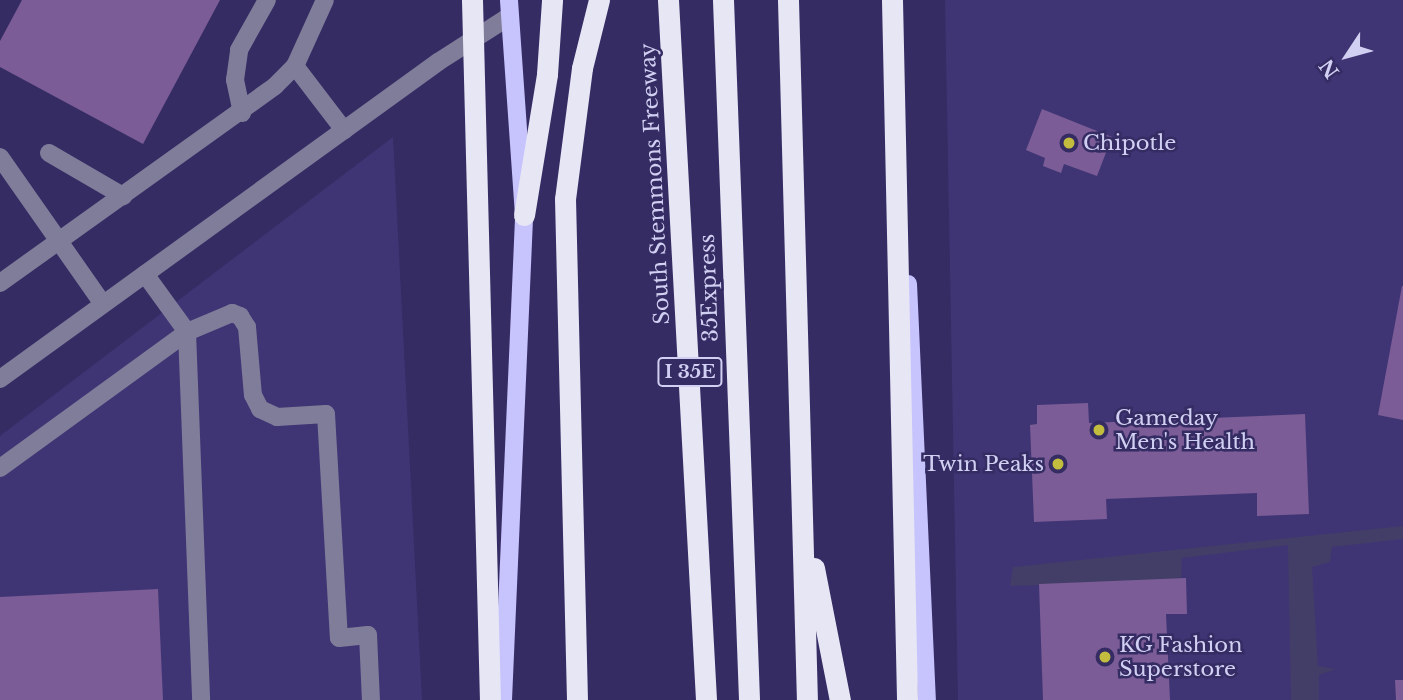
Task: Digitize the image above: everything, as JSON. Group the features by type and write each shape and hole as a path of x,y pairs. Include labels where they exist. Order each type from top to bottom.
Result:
{"highway":[{"path":"472,0 490,700"},
{"path":"524,215 547,74 552,0"},
{"path":"577,700 565,199 582,68 599,0"},
{"name":"South Stemmons Freeway","path":"668,0 706,700"},
{"name":"35Express","path":"723,0 749,700"},
{"path":"788,0 807,700"},
{"path":"893,0 907,700"},
{"path":"802,508 840,700"}],"main road":[{"path":"893,0 927,700"},
{"path":"503,700 524,215 510,8"}],"street":[{"path":"242,113 235,80 239,50 267,0"},
{"path":"0,283 242,113 295,66 325,0"},
{"path":"0,379 510,8"},
{"path":"295,66 344,130"},
{"path":"49,153 123,197"},
{"path":"0,157 103,304"},
{"path":"145,274 187,332 201,700"},
{"path":"0,468 187,332 232,313 240,316 247,327 253,396 260,409 277,417 326,414 339,638 368,635 371,700"}],"shaded area":[{"path":"945,0 1403,0 1403,700 958,700"},
{"path":"393,137 422,700 0,700 0,436"},
{"path":"1403,526 1403,539 1332,547 1330,562 1312,567 1318,666 1336,669 1319,675 1319,700 1291,700 1288,545 1182,558 1181,581 1010,586 1013,567"}],"building":[{"path":"22,0 220,0 143,144 0,67 0,41"},
{"name":"Chipotle","path":"1042,109 1112,137 1097,176 1064,164 1061,173 1043,166 1045,158 1026,150"},
{"path":"1403,286 1403,420 1378,415"},
{"path":"1088,403 1089,423 1305,414 1309,514 1257,516 1257,493 1106,499 1107,519 1034,522 1030,425 1037,424 1037,405"},
{"name":"KG Fashion Superstore","path":"1186,578 1187,614 1166,614 1170,700 1043,700 1039,584"},
{"path":"158,589 163,700 0,700 0,597"},
{"path":"1395,680 1403,680 1403,700 1396,700"}],"place":[{"name":"Chipotle","path":"1069,143"},
{"name":"Gameday Men's Health","path":"1099,430"},
{"name":"Twin Peaks","path":"1058,464"},
{"name":"KG Fashion Superstore","path":"1105,657"}]}
